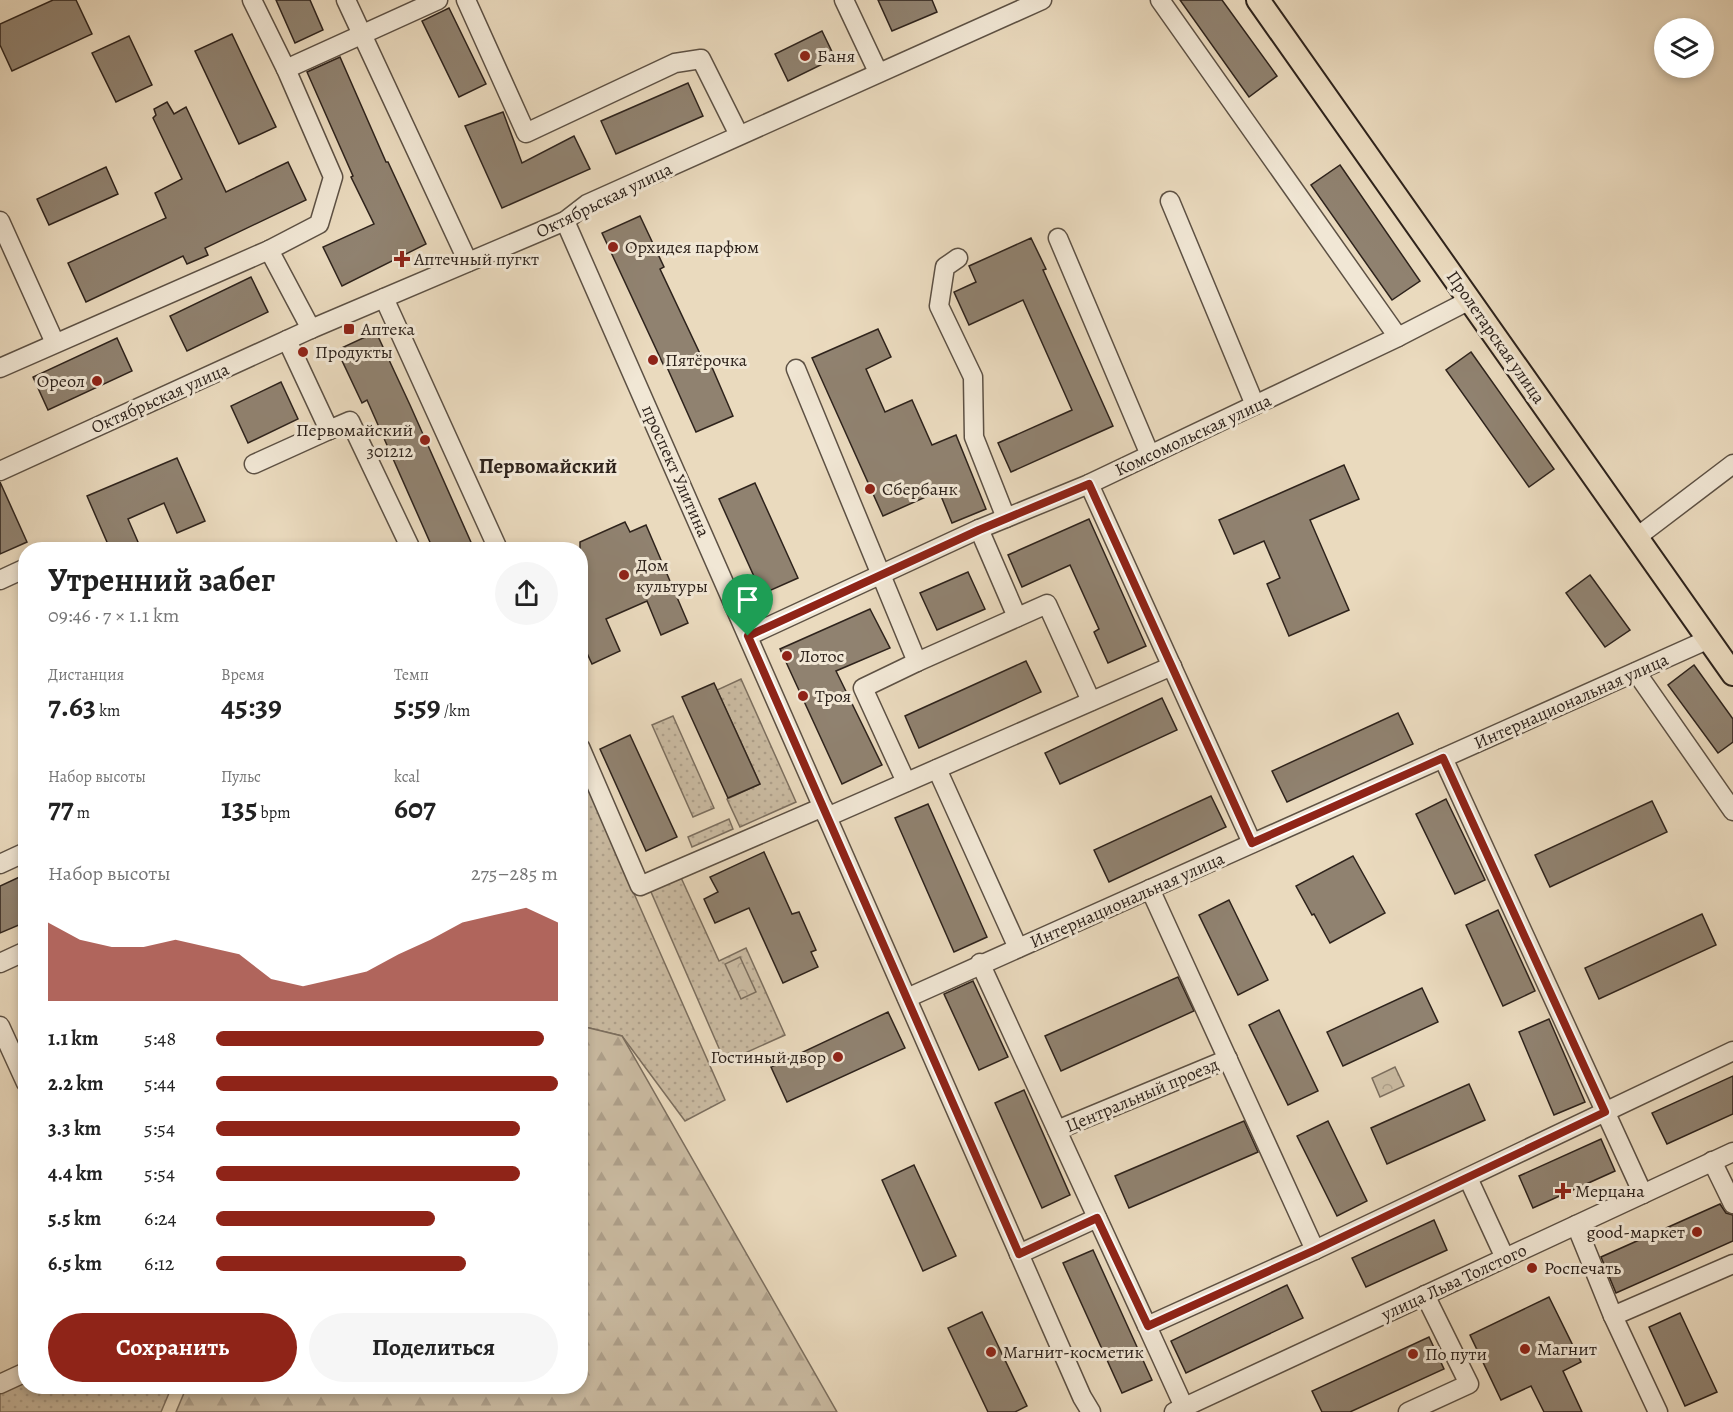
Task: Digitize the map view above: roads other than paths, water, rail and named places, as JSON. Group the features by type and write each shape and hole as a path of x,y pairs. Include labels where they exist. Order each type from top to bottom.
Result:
{"main road":[{"name":"Пролетарская улица","path":"1258,0 1733,674"}],"street":[{"path":"0,368 269,250 319,224 333,177 286,69 252,0"},
{"path":"346,0 468,262"},
{"path":"286,69 438,0"},
{"path":"466,0 526,133 675,63 701,60 739,135"},
{"path":"844,0 878,72"},
{"name":"Октябрьская улица","path":"0,471 311,329 565,221 587,204 1042,0"},
{"path":"1160,0 1398,337"},
{"path":"1170,201 1255,405"},
{"path":"0,221 55,343"},
{"name":"проспект Улитина","path":"565,221 1082,1397 1091,1412"},
{"path":"1058,238 1150,455"},
{"path":"269,250 311,329"},
{"path":"958,258 945,267 939,306 973,377 974,438 1006,518"},
{"path":"384,298 495,542"},
{"name":"Комсомольская улица","path":"748,636 979,530 1089,484 1398,337 1470,300"},
{"path":"287,340 329,430"},
{"path":"796,369 917,662"},
{"path":"254,464 350,421 408,542"},
{"path":"1637,537 1733,464"},
{"path":"1089,484 1252,843"},
{"path":"979,530 1017,617"},
{"path":"0,580 18,572"},
{"path":"906,782 863,688 1017,617 1047,604 1091,701"},
{"name":"Интернациональная улица","path":"907,998 980,963 1709,639"},
{"path":"588,766 640,886 906,782 1172,666"},
{"path":"1636,672 1733,811"},
{"path":"1443,758 1643,1194"},
{"path":"937,769 1018,948"},
{"path":"0,864 18,856"},
{"path":"1150,889 1315,1250"},
{"path":"0,963 18,955"},
{"path":"980,963 1148,1326 1179,1410"},
{"path":"0,1026 18,1065"},
{"path":"1148,1326 1315,1250 1733,1051"},
{"name":"Центральный проезд","path":"1057,1130 1228,1059"},
{"name":"улица Льва Толстого","path":"1179,1410 1733,1152"},
{"path":"1712,1161 1733,1204"},
{"path":"1468,1178 1505,1258"},
{"path":"1019,1254 1097,1218"},
{"path":"1576,1225 1613,1316 1658,1412"},
{"path":"1613,1316 1733,1264"},
{"path":"1408,1412 1469,1384 1425,1295"},
{"path":"0,1384 18,1376"}],"place":[{"name":"Баня","path":"805,56"},
{"name":"Орхидея парфюм","path":"613,247"},
{"name":"Аптечный пугкт","path":"402,259"},
{"name":"Аптека","path":"349,329"},
{"name":"Продукты","path":"303,352"},
{"name":"Пятёрочка","path":"653,360"},
{"name":"Ореол","path":"97,381"},
{"name":"Первомайский 301212","path":"425,440"},
{"name":"Сбербанк","path":"870,489"},
{"name":"Дом культуры","path":"624,575"},
{"name":"Лотос","path":"787,656"},
{"name":"Троя","path":"803,696"},
{"name":"Гостиный двор","path":"838,1057"},
{"name":"Мерцана","path":"1563,1191"},
{"name":"good-маркет","path":"1697,1232"},
{"name":"Роспечать","path":"1532,1268"},
{"name":"Магнит","path":"1525,1349"},
{"name":"Магнит-косметик","path":"991,1352"},
{"name":"По пути","path":"1413,1354"}],"district":[{"name":"Первомайский","path":"548,466"}]}
